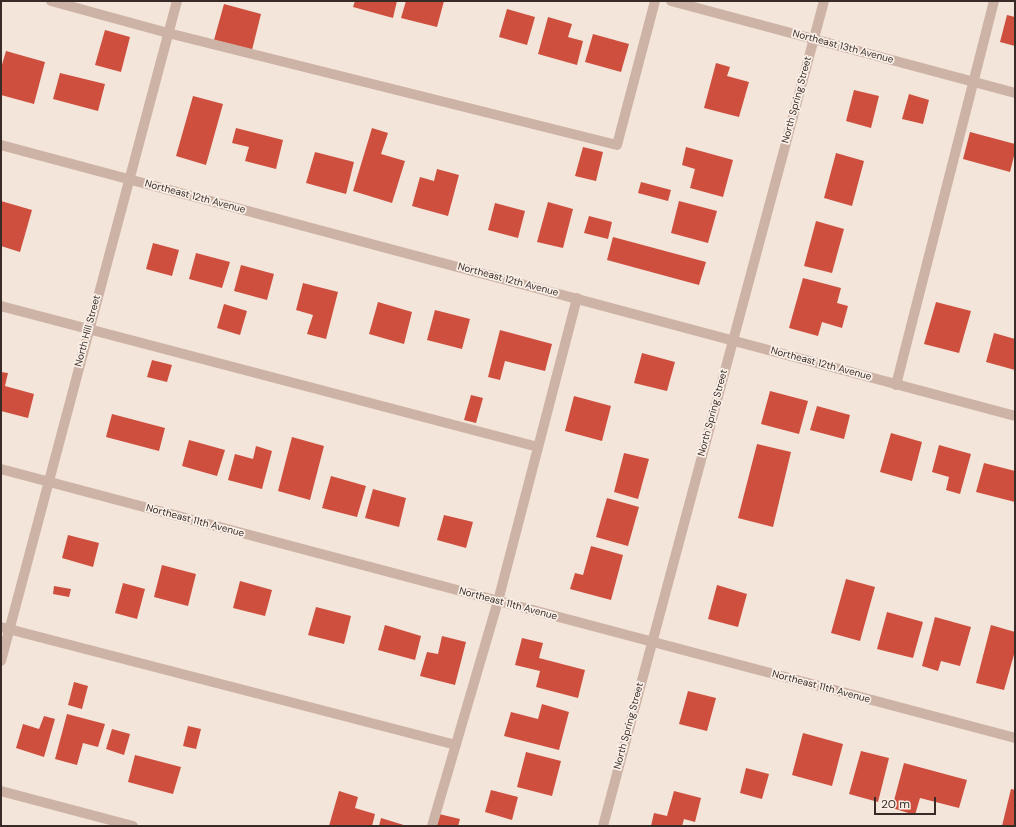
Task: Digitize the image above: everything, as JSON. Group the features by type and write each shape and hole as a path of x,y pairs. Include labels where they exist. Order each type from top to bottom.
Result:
{"street":[{"path":"52,1 168,33 617,145 655,1"},
{"name":"North Hill Street","path":"1,661 5,628 49,482 88,329 177,1"},
{"name":"Northeast 13th Avenue","path":"671,1 1015,93"},
{"name":"North Spring Street","path":"604,826 651,642 824,1"},
{"path":"896,385 994,1"},
{"name":"Northeast 12th Avenue","path":"1,145 1015,416"},
{"path":"432,826 498,601 577,298"},
{"path":"1,306 538,447"},
{"name":"Northeast 11th Avenue","path":"1,469 1015,738"},
{"path":"5,628 456,745"},
{"path":"1,791 133,826"}],"building":[{"path":"355,1 397,1 393,18 353,7"},
{"path":"406,1 444,1 437,27 401,18"},
{"path":"224,4 261,14 252,50 214,40"},
{"path":"507,9 535,17 527,45 499,37"},
{"path":"1007,15 1015,17 1015,46 1000,42"},
{"path":"548,17 572,24 568,37 583,41 577,65 538,54"},
{"path":"105,30 130,37 121,72 95,65"},
{"path":"593,34 629,44 621,72 585,62"},
{"path":"6,51 45,62 34,104 1,95 1,68"},
{"path":"716,63 730,67 727,76 749,82 739,117 704,108"},
{"path":"60,73 105,84 98,111 53,99"},
{"path":"854,90 879,96 871,128 846,121"},
{"path":"909,94 929,100 923,124 902,119"},
{"path":"193,96 223,104 206,165 176,156"},
{"path":"236,128 283,140 276,169 245,161 249,147 232,143"},
{"path":"372,128 388,133 381,154 405,161 392,203 353,191"},
{"path":"970,132 1015,144 1015,152 1010,172 963,159"},
{"path":"583,147 603,152 596,181 575,176"},
{"path":"686,147 733,160 723,197 690,188 695,169 682,165"},
{"path":"315,152 354,162 346,194 306,183"},
{"path":"836,153 864,161 852,206 824,198"},
{"path":"437,169 459,175 448,216 412,206 420,177 434,181"},
{"path":"641,182 671,190 668,201 638,193"},
{"path":"1,201 32,210 20,252 1,246"},
{"path":"679,201 717,211 708,243 671,233"},
{"path":"548,202 573,209 563,248 537,242"},
{"path":"495,203 525,211 518,238 488,230"},
{"path":"589,216 612,222 608,239 584,233"},
{"path":"816,221 844,229 832,273 804,266"},
{"path":"613,237 706,262 699,285 607,260"},
{"path":"153,243 179,250 172,276 146,269"},
{"path":"196,253 230,262 222,288 189,279"},
{"path":"241,265 274,274 267,300 234,291"},
{"path":"803,278 841,288 837,303 848,306 842,328 822,322 818,336 789,328"},
{"path":"303,283 338,292 326,339 307,334 313,315 296,310"},
{"path":"378,302 412,312 404,344 369,334"},
{"path":"936,302 971,311 959,353 924,344"},
{"path":"224,304 247,311 240,335 217,328"},
{"path":"435,310 470,319 462,349 427,340"},
{"path":"500,330 552,344 545,371 505,361 500,380 488,377"},
{"path":"994,333 1015,339 1015,370 986,362"},
{"path":"642,353 675,362 667,391 634,383"},
{"path":"152,360 172,365 167,382 147,377"},
{"path":"1,372 8,373 5,386 34,394 28,418 1,411"},
{"path":"770,391 808,401 799,434 761,424"},
{"path":"471,395 483,398 476,423 464,420"},
{"path":"574,396 611,406 602,441 565,431"},
{"path":"817,406 850,415 844,439 810,430"},
{"path":"112,414 165,428 159,451 106,437"},
{"path":"891,433 922,442 912,481 880,472"},
{"path":"292,437 324,446 310,500 278,491"},
{"path":"189,440 225,450 217,476 182,466"},
{"path":"757,444 791,452 773,527 738,518"},
{"path":"939,445 971,454 960,494 946,490 949,477 932,472"},
{"path":"256,446 272,451 262,489 228,480 235,454 253,459"},
{"path":"624,453 649,459 638,499 614,492"},
{"path":"984,463 1015,471 1015,502 976,492"},
{"path":"331,476 366,486 357,517 322,508"},
{"path":"373,489 406,498 399,527 365,518"},
{"path":"607,498 639,507 628,546 596,537"},
{"path":"444,515 473,522 466,548 437,540"},
{"path":"68,535 99,543 93,567 62,558"},
{"path":"591,546 623,555 611,600 570,589 575,573 583,575"},
{"path":"162,565 196,574 188,606 154,597"},
{"path":"846,579 875,587 860,641 831,633"},
{"path":"240,581 272,590 265,616 233,608"},
{"path":"123,583 145,589 137,619 115,613"},
{"path":"717,585 747,594 738,627 708,619"},
{"path":"54,586 71,589 69,597 53,594"},
{"path":"316,607 351,616 344,644 308,635"},
{"path":"887,612 923,622 913,658 877,649"},
{"path":"935,617 971,627 960,666 941,661 938,671 922,666"},
{"path":"385,625 421,636 415,660 378,650"},
{"path":"991,625 1015,632 1015,651 1004,690 976,683"},
{"path":"442,636 466,642 455,685 420,676 427,652 438,654"},
{"path":"522,638 543,643 539,658 585,670 578,698 536,687 540,671 515,665"},
{"path":"74,682 88,686 82,709 68,705"},
{"path":"688,691 716,698 707,731 679,724"},
{"path":"542,704 569,712 559,750 504,736 511,712 538,719"},
{"path":"67,714 105,724 98,747 83,743 77,765 55,759"},
{"path":"44,716 55,719 44,757 16,748 23,724 39,729"},
{"path":"188,726 201,729 196,749 183,746"},
{"path":"112,729 130,734 124,755 106,749"},
{"path":"803,733 843,744 832,786 792,775"},
{"path":"861,751 889,758 878,802 849,794"},
{"path":"526,752 561,761 552,796 517,787"},
{"path":"135,755 181,767 173,794 128,782"},
{"path":"904,763 967,780 959,808 920,798 915,815 892,808"},
{"path":"746,768 769,774 762,799 740,793"},
{"path":"1011,789 1015,790 1015,826 1002,826"},
{"path":"491,790 518,797 512,820 485,812"},
{"path":"339,791 358,797 355,808 375,814 372,826 329,826"},
{"path":"674,791 701,798 695,822 684,819 682,826 651,826 654,813 667,816"},
{"path":"439,814 460,819 458,826 435,826"},
{"path":"381,818 407,826 379,826"}]}
